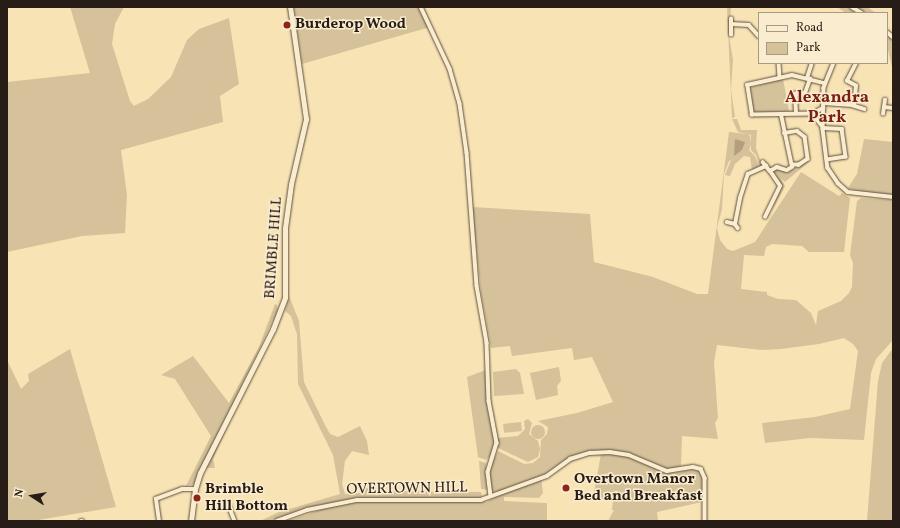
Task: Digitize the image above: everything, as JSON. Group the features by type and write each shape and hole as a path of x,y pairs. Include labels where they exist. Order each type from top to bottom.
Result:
{"main road":[{"name":"BRIMBLE HILL","path":"191,521 195,489 208,456 273,329 285,297 285,228 291,184 306,119 290,7"}],"street":[{"path":"421,7 450,69 460,104 467,153 477,286 488,342 489,401 497,443 488,472 491,495"},
{"path":"730,19 730,35"},
{"path":"730,24 749,25 758,35"},
{"path":"780,64 780,77"},
{"path":"796,112 795,94 805,93 812,64"},
{"path":"834,64 825,82 823,127 827,160 832,176 846,191 893,197"},
{"path":"854,105 856,86 848,81 856,64"},
{"path":"825,82 795,75 747,85 752,115 781,115 796,112 813,114 823,127 842,129 848,157 827,160"},
{"path":"883,114 886,100"},
{"path":"813,114 824,105 854,105 864,109"},
{"path":"884,107 893,108"},
{"path":"770,171 777,167 789,170 792,165 781,115"},
{"path":"784,133 794,131 802,133 810,159 800,165 792,165"},
{"path":"735,224 740,198 748,174 764,164 780,186 765,217"},
{"path":"727,222 735,224 738,228"},
{"name":"OVERTOWN HILL","path":"277,521 300,512 350,500 477,500 544,478 573,458 590,453 615,452 667,471 693,467 701,469 705,478 705,521"},
{"path":"150,500 182,489 195,489"},
{"path":"156,499 159,521"},
{"path":"228,503 235,521"}],"green space":[{"path":"70,7 124,7 115,24 112,44 130,101 134,106 148,99 171,77 187,40 199,29 229,18 239,84 220,96 223,122 121,150 127,195 125,233 82,236 7,252 7,82 90,73"},
{"path":"294,7 419,7 430,27 302,64"},
{"path":"727,7 731,7 729,36 733,60 731,90 735,117 732,118"},
{"path":"837,7 848,7 855,12 844,12"},
{"path":"855,7 867,7 874,12 862,12"},
{"path":"888,37 893,41 893,71 888,50"},
{"path":"783,79 789,111 753,113 749,88"},
{"path":"732,119 737,119 741,130 757,130 756,148 762,164 760,168 756,155 751,150 751,135 738,132"},
{"path":"729,132 747,134 750,136 751,144 749,152 729,161 724,174 722,209 717,228 720,240 727,249 733,251 755,242 801,172 839,196 842,193 850,198 844,252 809,252 802,246 772,244 766,247 764,256 744,255 741,289 767,292 767,295 778,299 796,300 811,313 816,325 818,311 841,301 849,293 852,287 853,263 850,255 857,201 861,198 893,200 893,340 876,359 871,373 864,440 810,438 765,443 762,423 815,417 850,409 858,351 853,344 844,338 819,344 781,349 761,350 717,345 714,362 718,418 715,423 718,439 682,436 681,467 669,470 671,473 697,469 701,470 704,490 702,502 657,512 658,521 608,521 614,510 612,510 613,500 593,498 601,454 584,452 568,458 541,477 543,493 539,498 504,497 504,501 547,503 547,521 286,521 320,510 293,513 273,521 260,521 279,512 340,494 333,455 298,384 297,334 291,316 285,311 289,296 299,321 304,382 325,425 330,434 338,437 360,426 367,441 369,455 352,451 345,461 342,484 345,494 361,493 367,488 373,487 378,491 481,492 482,497 474,498 475,502 487,502 498,494 491,490 481,489 479,461 486,463 487,474 498,451 524,464 533,463 540,457 541,440 547,434 548,427 538,421 577,413 613,402 592,357 574,360 572,348 512,356 510,346 491,348 481,293 472,207 590,214 594,262 653,277 697,294 708,294"},
{"path":"864,139 893,142 893,195 869,194 848,188 857,174"},
{"path":"750,151 755,156 760,168 752,170 750,157 744,156 735,164 730,176 725,175 731,160"},
{"path":"811,160 785,182 772,171 777,169 788,172"},
{"path":"774,173 781,179 785,186 772,211 781,187"},
{"path":"275,304 277,305 278,310 230,410 229,423 213,459 215,468 201,468 194,484 186,486 211,436 175,379 161,375 193,356 229,403 259,347"},
{"path":"893,348 893,521 867,521 878,381 882,363"},
{"path":"70,349 116,507 38,520 7,520 7,360 21,389 29,381 28,374"},
{"path":"559,367 561,381 557,386 558,395 536,400 530,373"},
{"path":"516,369 520,373 524,394 494,396 493,372"},
{"path":"486,370 495,445 493,453 486,460 478,457 467,377"},
{"path":"528,419 532,423 529,434 538,441 540,449 538,457 528,462 498,448 498,438 518,436 525,429 524,421"},
{"path":"521,422 522,431 504,433 503,424"},
{"path":"538,425 543,427 545,432 543,437 538,439 533,437 531,432 533,427"}],"shaded area":[{"path":"735,139 745,142 742,150 734,156"}],"place":[{"name":"Burderop Wood","path":"287,25"},
{"name":"Overtown Manor Bed and Breakfast","path":"566,488"},
{"name":"Brimble Hill Bottom","path":"197,498"}],"district":[{"name":"Alexandra Park","path":"827,108"}]}
